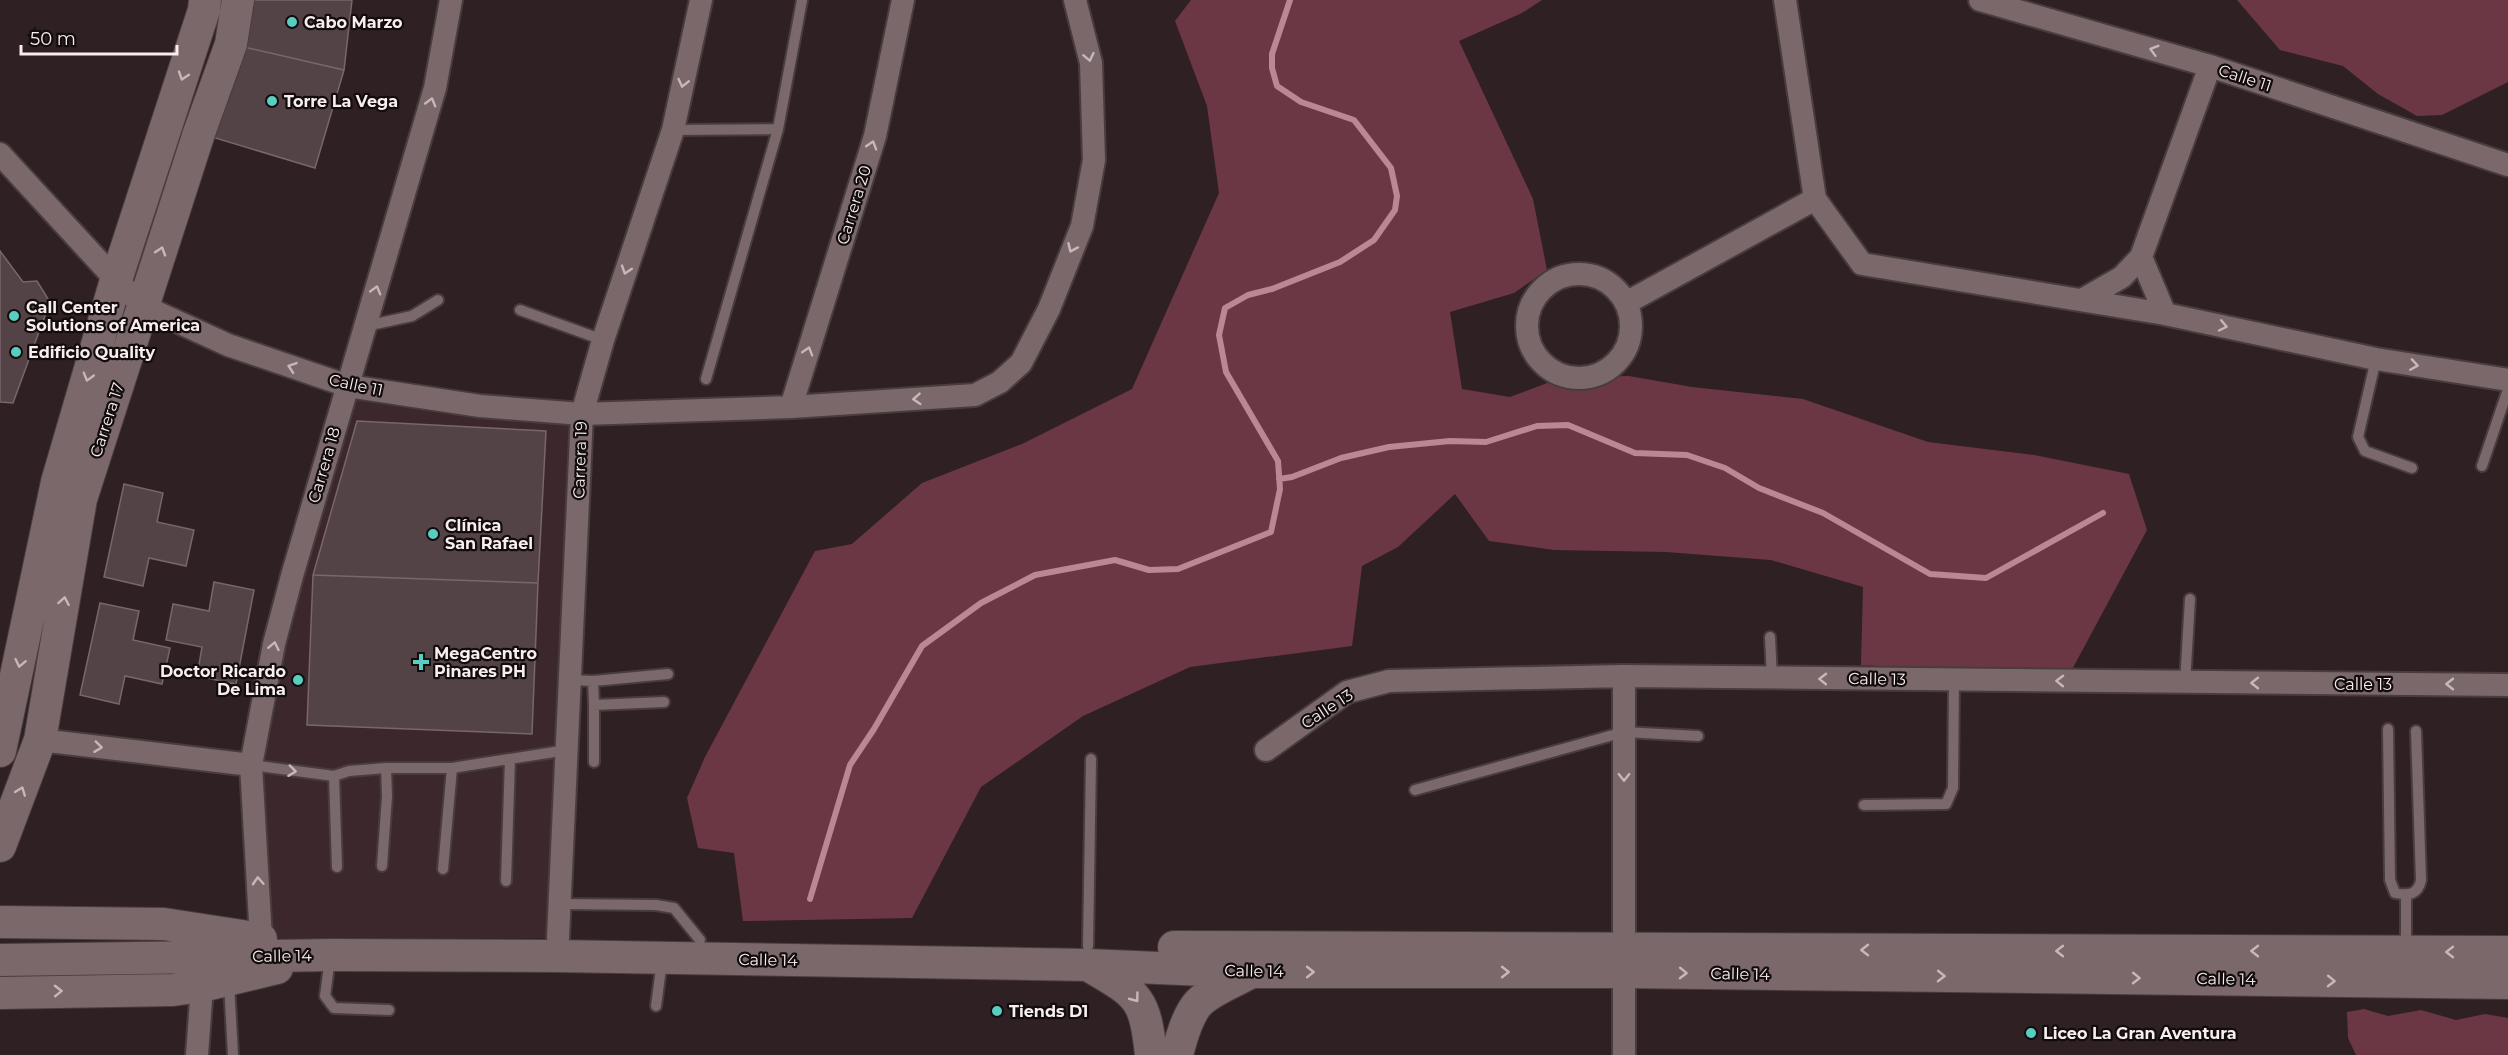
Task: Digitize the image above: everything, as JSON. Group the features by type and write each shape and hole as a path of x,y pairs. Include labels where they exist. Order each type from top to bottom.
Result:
{"main road":[{"name":"Carrera 17","path":"2,742 57,482 116,280 204,10 205,0"},
{"name":"Carrera 17","path":"0,846 40,740 81,499 199,133 231,44 238,0"},
{"path":"0,922 164,924 261,939"},
{"name":"Calle 14","path":"0,941 214,965 261,939 558,938 700,940 1172,958 1624,961 2508,983"},
{"name":"Calle 14","path":"1172,958 1252,972 1624,961 2508,952"},
{"name":"Calle 14","path":"0,960 214,965 331,955 662,958 1088,955"},
{"path":"1088,955 1126,987 1140,1003 1147,1020 1151,1055"},
{"path":"1172,958 1193,987 1196,1005"},
{"path":"6,996 173,990 214,965"},
{"path":"1177,1055 1182,1036 1196,1005 1222,987 1252,972"}],"street":[{"name":"Carrera 18","path":"261,939 251,765 274,644 435,88 452,0"},
{"name":"Carrera 19","path":"558,938 567,750 582,680 582,414 603,340 673,130 701,0"},
{"name":"Carrera 20","path":"791,407 875,136 903,0"},
{"name":"Calle 11","path":"0,154 116,280 143,306 228,345 348,386 480,405 582,414 791,407 975,395 1000,382 1021,363 1049,309 1082,226 1094,160 1091,63 1075,0"},
{"path":"1785,0 1815,200 1863,264 2166,314 2376,359 2508,380"},
{"name":"Calle 11","path":"1980,0 2210,66 2508,165"},
{"path":"2082,300 2122,278 2141,257 2210,66"},
{"path":"1626,303 1815,200"},
{"path":"2141,257 2166,314"},
{"path":"1584,274 1601,278 1616,288 1626,303 1631,319 1631,336 1620,358 1601,374 1585,379 1552,371 1540,360 1531,346 1527,328 1530,311 1538,295 1550,283 1566,275 1584,274"},
{"path":"1624,676 1624,1055"},
{"name":"Calle 13","path":"1266,750 1347,692 1389,681 1624,676 2508,685"},
{"path":"40,740 251,765"},
{"path":"197,1055 214,965"}],"lane":[{"path":"706,379 778,129 802,0"},
{"path":"673,130 778,129"},
{"path":"366,326 412,316 438,300"},
{"path":"520,310 603,340"},
{"path":"2376,359 2358,437 2365,451 2412,468"},
{"path":"2482,466 2508,389"},
{"path":"2185,683 2190,599"},
{"path":"1770,637 1772,678"},
{"path":"594,762 594,705 582,680 668,674"},
{"path":"1864,805 1946,804 1953,788 1954,680"},
{"path":"594,705 664,702"},
{"path":"2388,729 2390,880 2395,893 2406,896 2414,893 2420,887 2421,879 2416,730"},
{"path":"1414,790 1624,732 1698,736"},
{"path":"251,765 334,776 349,771 386,768 452,768 567,750"},
{"path":"506,881 510,759"},
{"path":"1088,955 1091,759"},
{"path":"382,866 387,796 386,768"},
{"path":"443,869 452,768"},
{"path":"334,776 338,867"},
{"path":"2406,896 2406,952"},
{"path":"560,904 656,905 674,908 700,940"},
{"path":"331,955 325,996 334,1008 389,1010"},
{"path":"656,1006 662,958"},
{"path":"214,965 233,1055"}],"shaded area":[{"path":"1191,0 1542,0 1522,13 1459,41 1533,199 1547,270 1514,293 1450,312 1462,389 1510,397 1563,377 1629,376 1692,387 1803,399 1928,442 2034,455 2129,474 2147,530 2068,677 1861,665 1863,587 1771,560 1666,552 1554,550 1489,541 1455,494 1398,547 1362,566 1352,646 1190,667 1083,716 981,787 912,918 743,921 734,853 698,848 687,798 705,757 815,551 852,544 922,483 1022,444 1132,389 1219,193 1207,106 1175,21"},
{"path":"2237,0 2508,0 2508,82 2442,115 2417,116 2378,94 2343,66 2280,50"},
{"name":"MegaCentro Pinares PH","path":"348,386 582,414 558,938 261,939 251,765"},
{"path":"2364,1009 2388,1016 2421,1010 2456,1020 2485,1014 2508,1018 2508,1055 2356,1055 2348,1038 2347,1012"}],"building":[{"name":"Cabo Marzo","path":"238,0 352,0 344,70 231,44"},
{"name":"Torre La Vega","path":"231,44 344,70 315,168 199,133"},
{"name":"Edificio Quality","path":"0,251 23,282 37,281 50,302 13,403 0,402"},
{"name":"Clínica San Rafael","path":"357,421 546,431 538,583 313,575"},
{"path":"124,484 163,493 157,522 194,530 186,566 149,558 143,586 104,577"},
{"path":"313,575 538,583 532,734 307,725"},
{"path":"214,582 254,590 236,684 197,676 202,647 166,640 173,604 209,611"},
{"path":"100,603 139,611 133,640 170,648 162,684 125,676 119,704 80,695"}],"waterway":[{"path":"810,899 850,765 874,729 922,646 981,603 1035,575 1115,560 1149,570 1178,569 1271,532 1280,489 1278,461 1226,372 1219,335 1225,308 1248,295 1272,289 1340,262 1374,240 1395,210 1397,196 1391,168 1354,120 1301,102 1277,86 1272,68 1272,54 1290,0"},
{"path":"1279,479 1292,477 1341,458 1389,447 1450,441 1486,442 1537,426 1568,425 1635,453 1687,455 1725,468 1759,488 1823,513 1930,574 1986,578 2103,513"}],"place":[{"name":"Cabo Marzo","path":"292,22"},
{"name":"Torre La Vega","path":"272,101"},
{"name":"Call Center Solutions of America","path":"14,316"},
{"name":"Edificio Quality","path":"16,352"},
{"name":"Clínica San Rafael","path":"433,534"},
{"name":"MegaCentro Pinares PH","path":"421,662"},
{"name":"Doctor Ricardo De Lima","path":"298,680"},
{"name":"Tiends D1","path":"997,1011"},
{"name":"Liceo La Gran Aventura","path":"2031,1033"}]}
